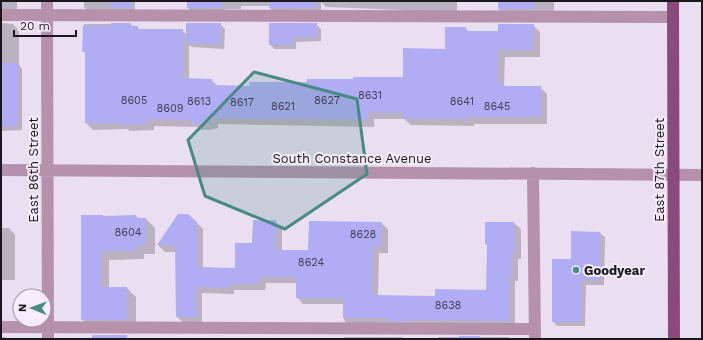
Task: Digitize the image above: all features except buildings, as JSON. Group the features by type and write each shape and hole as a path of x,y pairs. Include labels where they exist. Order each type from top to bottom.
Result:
{"main road":[{"name":"East 87th Street","path":"673,1 674,339"}],"street":[{"name":"East 86th Street","path":"48,1 48,333"},
{"path":"1,15 673,17"},
{"name":"South Constance Avenue","path":"1,170 702,175"},
{"path":"1,327 48,333 534,334 534,173"}],"highlighted area":[{"path":"254,72 357,99 367,174 285,229 205,196 188,140"}],"place":[{"name":"Goodyear","path":"576,270"}]}
